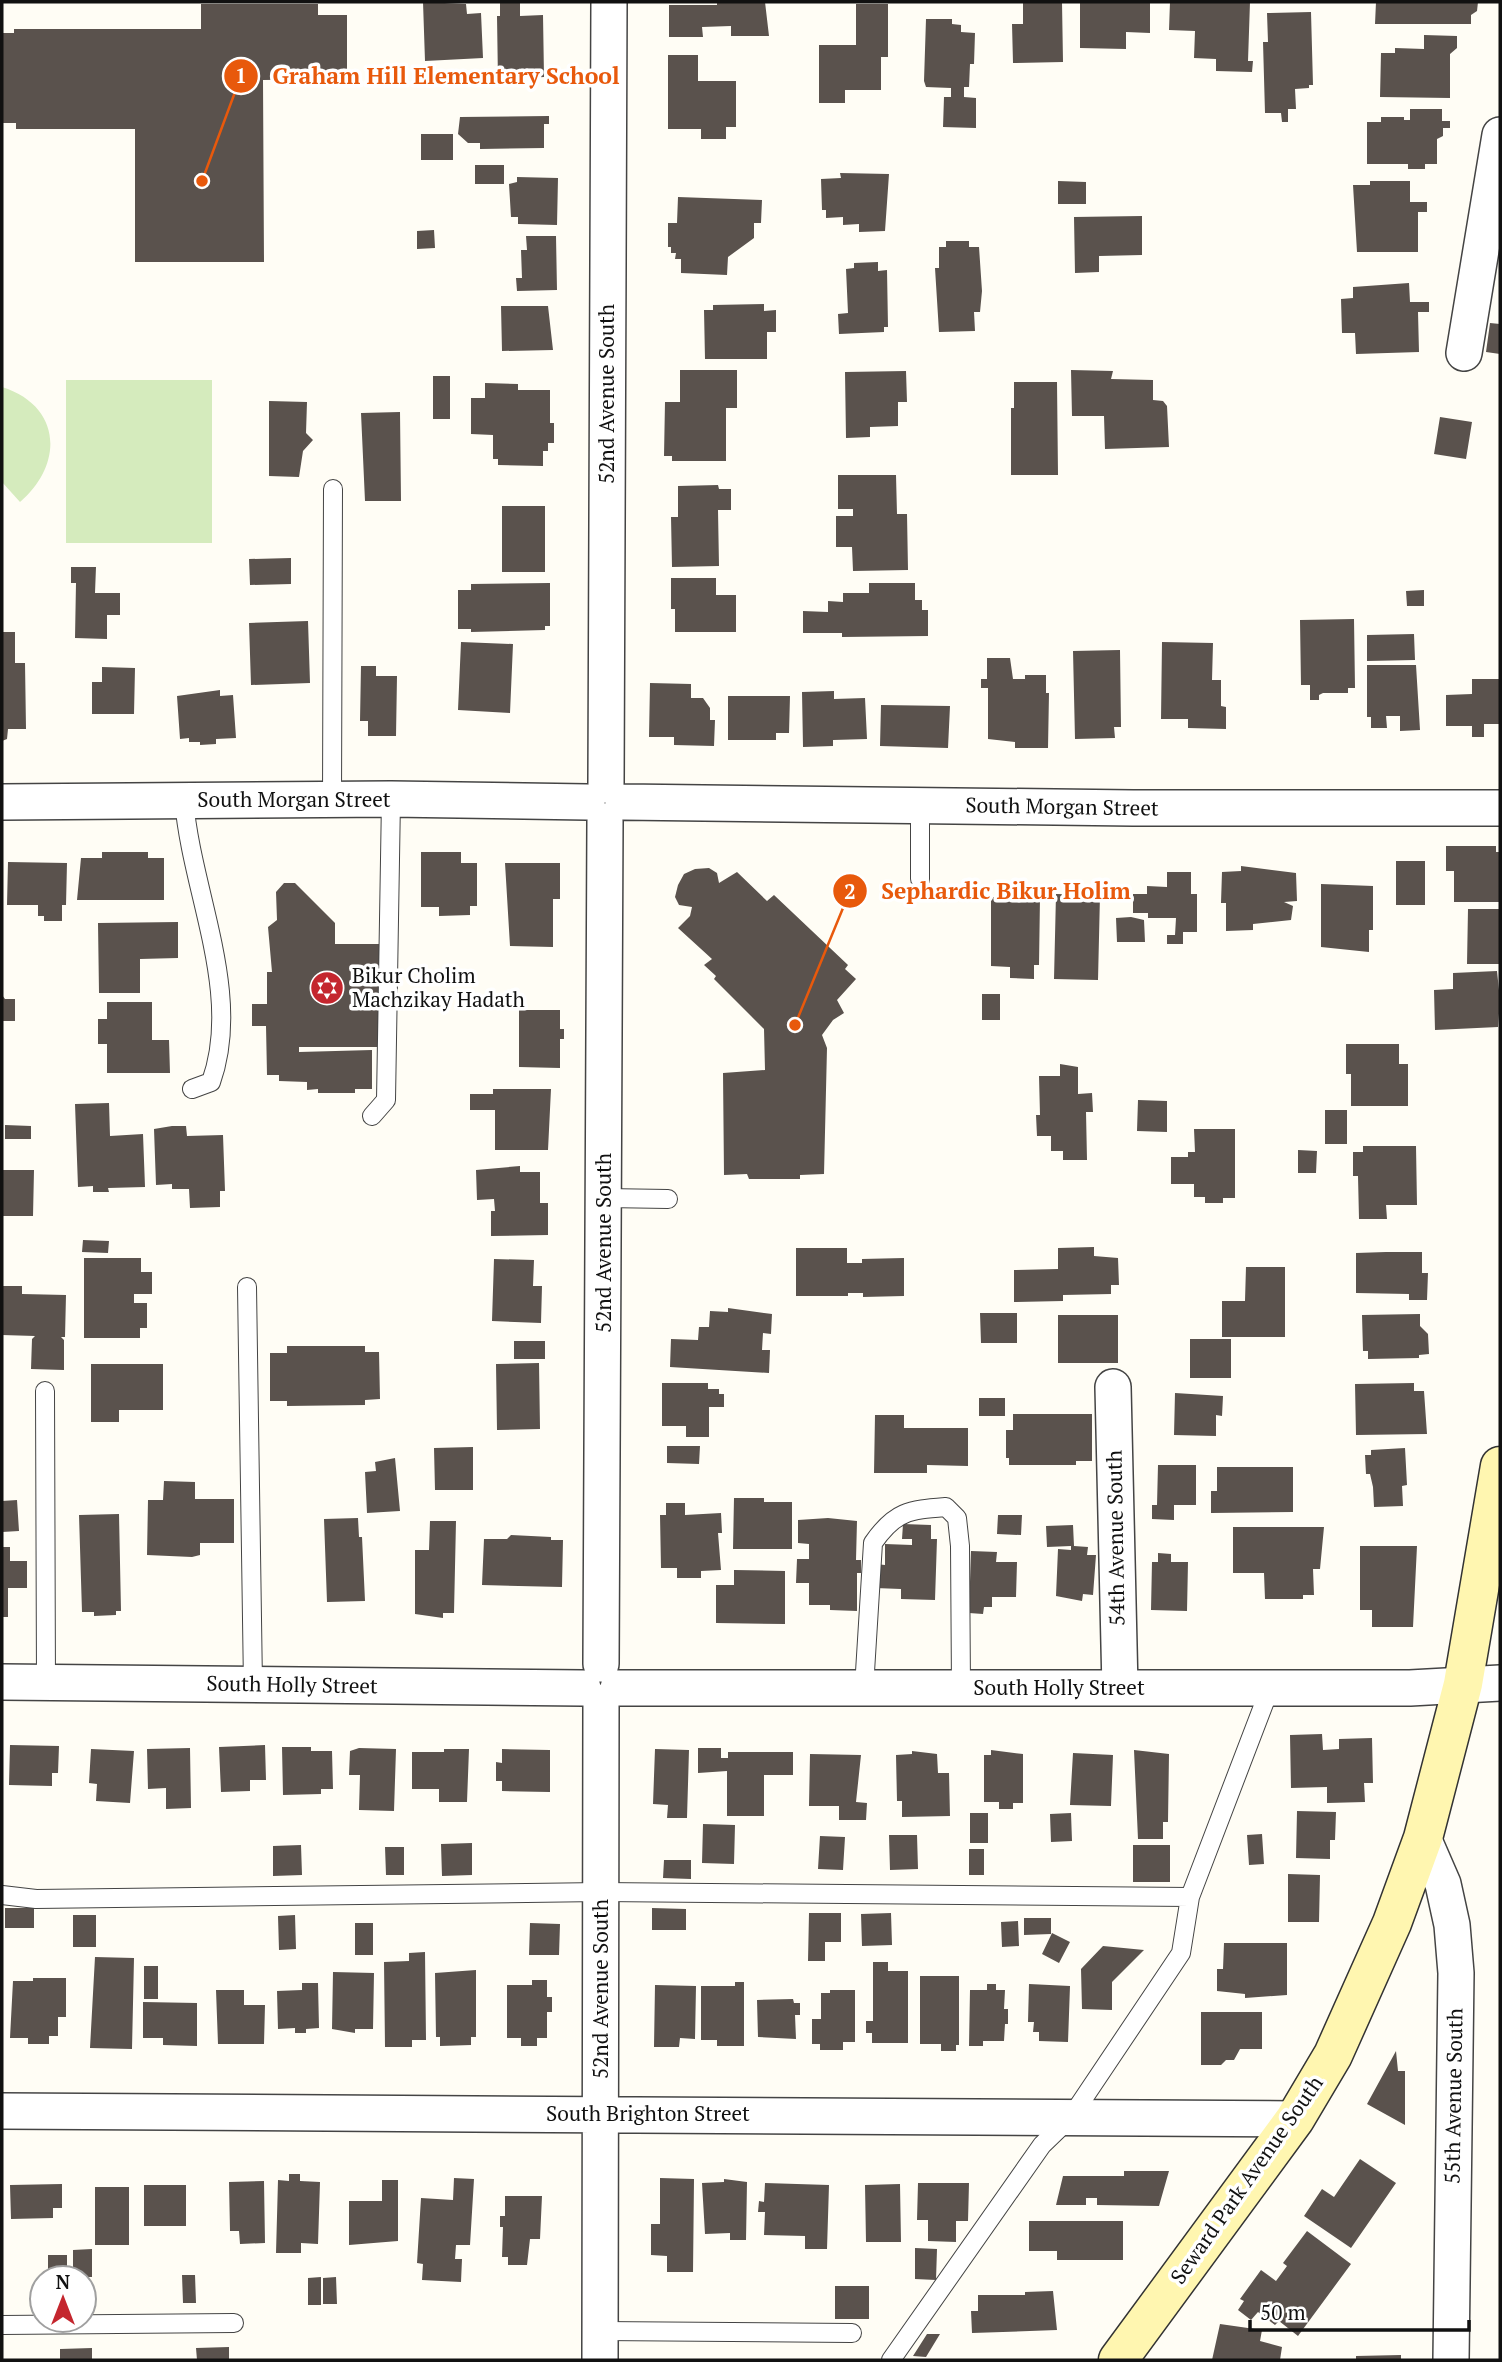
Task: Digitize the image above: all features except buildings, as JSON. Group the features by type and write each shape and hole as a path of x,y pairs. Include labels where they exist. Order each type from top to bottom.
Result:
{"main road":[{"name":"Seward Park Avenue South","path":"1118,2360 1295,2119 1333,2055 1392,1923 1423,1838 1463,1684 1500,1466"}],"street":[{"name":"52nd Avenue South","path":"600,2345 609,2"},
{"path":"1464,353 1500,135"},
{"name":"South Morgan Street","path":"2,802 391,799 920,806 1500,808"},
{"name":"54th Avenue South","path":"1113,1387 1119,1688"},
{"name":"South Holly Street","path":"2,1682 864,1688 1410,1688 1500,1683"},
{"name":"55th Avenue South","path":"1423,1838 1443,1884 1452,1925 1456,1973 1451,2360"},
{"name":"South Brighton Street","path":"2,2111 1295,2119"}],"lane":[{"path":"332,800 333,489"},
{"path":"372,1116 386,1100 391,799"},
{"path":"184,800 187,833 214,947 219,986 220,1057 211,1082 192,1089"},
{"path":"920,806 920,879"},
{"path":"605,1198 668,1199"},
{"path":"247,1287 253,1685"},
{"path":"45,1391 46,1682"},
{"path":"864,1688 873,1543 881,1532 908,1510 946,1507 957,1518 960,1546 961,1688"},
{"path":"891,2360 1042,2145 1071,2117 1181,1953 1190,1897 1270,1688"},
{"path":"2,1895 36,1899 601,1892 1190,1897"},
{"path":"2,2325 234,2323"},
{"path":"600,2345 852,2333"}],"green space":[{"path":"66,380 212,380 212,543 66,543"},
{"path":"2,387 22,396 36,408 46,422 50,437 44,471 20,502 2,482"}],"place":[{"name":"Graham Hill Elementary School","path":"202,181"},
{"name":"Bikur Cholim Machzikay Hadath","path":"327,988"},
{"name":"Sephardic Bikur Holim","path":"795,1025"}]}
